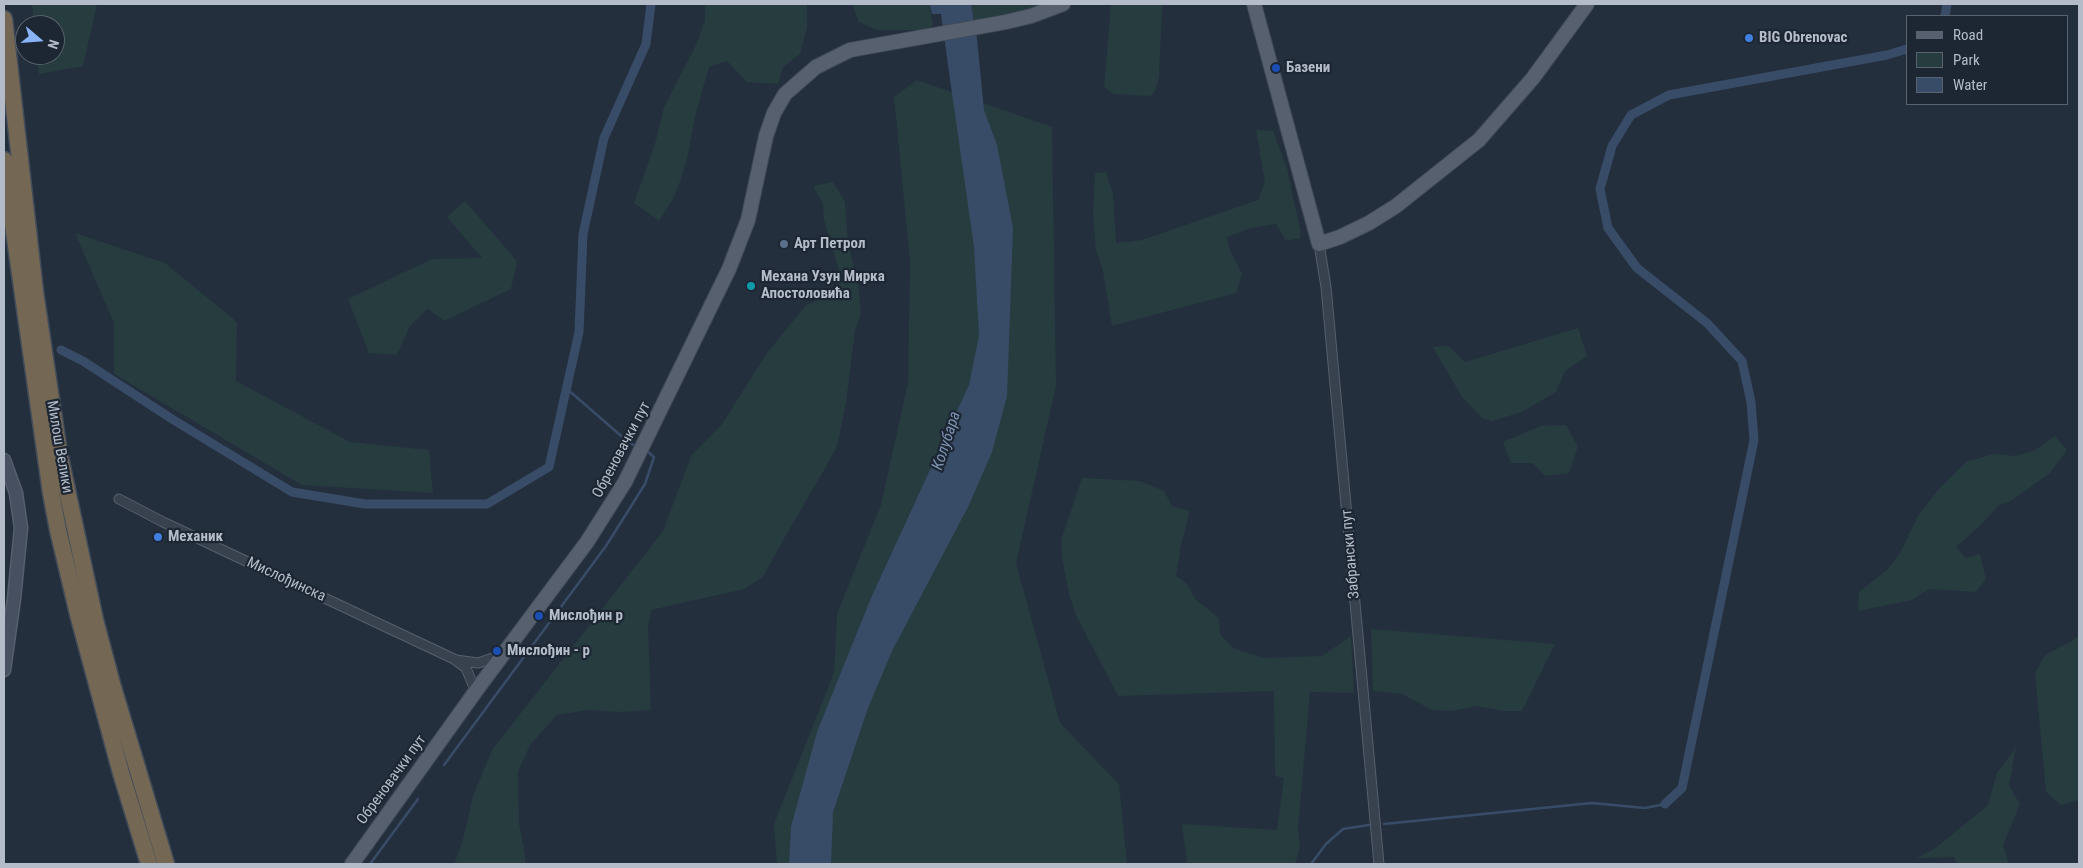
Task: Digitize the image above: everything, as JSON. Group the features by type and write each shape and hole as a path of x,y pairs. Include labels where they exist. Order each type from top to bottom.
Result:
{"highway":[{"name":"Милош Велики","path":"4,19 35,292 59,453 95,620 112,684 166,864"},
{"name":"Милош Велики","path":"4,160 50,493 80,622 121,773 150,864"}],"main road":[{"name":"Обреновачки пут","path":"352,864 502,655 587,542 619,493 642,450 741,241 752,205 766,136 780,102 792,87 816,67 845,52 872,45 1006,22 1031,16 1064,4"},
{"path":"1254,4 1319,244 1340,237 1369,223 1396,206 1479,140 1533,78 1587,4"},
{"path":"4,460 16,493 21,528 4,670"}],"street":[{"name":"Забрански пут","path":"1319,244 1326,287 1380,864"},
{"name":"Мислођинска","path":"119,499 172,527 454,659 466,668 473,685 478,688"},
{"name":"Мислођинска","path":"454,659 478,663 502,655"}],"green space":[{"path":"32,4 97,4 83,66 39,74 38,65 65,65 65,15 33,15"},
{"path":"705,4 807,4 807,28 800,54 783,67 778,84 747,82 727,61 709,67 695,116 688,155 681,179 673,199 659,221 634,203 655,144 664,107 695,47 705,21"},
{"path":"852,4 930,4 933,25 929,29 923,30 877,30 859,22"},
{"path":"971,4 1040,4 1022,11 974,20"},
{"path":"1111,4 1165,4 1162,7 1159,77 1155,91 1151,96 1114,94 1104,87"},
{"path":"917,80 1052,127 1056,386 1016,563 1060,723 1119,784 1127,864 777,864 774,824 834,673 837,614 881,505 908,383 910,261 894,97"},
{"path":"1256,130 1273,131 1287,168 1300,229 1300,238 1286,241 1276,224 1251,228 1227,237 1230,250 1242,274 1236,293 1112,326 1103,271 1096,250 1093,216 1095,173 1106,172 1113,194 1116,243 1142,240 1258,200 1265,182"},
{"path":"833,182 845,202 848,244 858,282 861,313 855,330 846,403 837,446 827,465 763,577 744,589 651,610 648,627 651,710 620,712 588,710 557,715 530,745 518,772 519,824 525,864 454,864 462,843 473,796 492,750 663,531 691,456 722,424 767,353 806,305 836,294 840,274 824,220 823,203 813,186"},
{"path":"465,201 517,261 511,289 444,321 428,309 410,326 397,355 369,353 348,299 432,259 482,258 447,217"},
{"path":"75,233 165,263 237,322 236,381 350,442 429,450 433,493 302,485 114,374 114,323"},
{"path":"1578,328 1587,356 1565,371 1556,392 1522,412 1492,421 1482,418 1462,397 1433,347 1448,346 1465,362"},
{"path":"1566,425 1578,447 1569,473 1545,476 1533,463 1511,463 1503,442 1541,426"},
{"path":"2055,436 2067,450 2049,474 2012,500 1998,506 1980,526 1956,547 1966,558 1980,554 1986,579 1976,592 1929,589 1912,600 1858,611 1859,592 1887,570 1901,551 1918,516 1937,491 1966,462 1993,454 2016,456 2035,450"},
{"path":"1082,478 1140,481 1164,491 1172,506 1190,511 1176,576 1187,584 1195,599 1219,618 1220,634 1233,648 1263,658 1322,656 1351,636 1354,693 1310,692 1298,828 1300,847 1295,864 1187,864 1182,824 1277,830 1284,778 1275,776 1274,691 1118,696 1076,615 1069,594 1062,557 1061,540"},
{"path":"1371,629 1555,644 1522,711 1503,711 1477,706 1452,711 1432,710 1402,694 1373,691"},
{"path":"2079,635 2079,800 2061,805 2046,792 2035,673 2045,655 2072,641"},
{"path":"2016,747 2009,786 2020,804 2003,845 2009,864 1957,864 1954,857 1917,858 1937,847 1988,805 1997,773"}],"water":[{"name":"Колубара","path":"930,4 971,4 977,39 984,110 997,145 1013,228 1007,396 992,452 969,505 892,651 868,708 833,812 831,864 789,864 791,827 817,732 871,598 969,385 979,336 974,247 941,14 932,14"}],"waterway":[{"path":"61,350 83,361 172,419 292,492 365,504 487,504 549,467 579,332 583,234 604,138 646,44 651,4"},
{"path":"1945,15 1947,4"},
{"path":"1665,804 1682,788 1754,440 1751,402 1742,361 1707,323 1637,268 1608,228 1600,189 1612,146 1631,115 1669,95 1887,55 1906,49"},
{"path":"566,388 627,441 637,447"},
{"path":"444,765 606,546 645,484 654,457 647,451"},
{"path":"370,864 418,799"},
{"path":"1384,824 1592,803 1645,808 1665,804"},
{"path":"1311,864 1326,844 1343,829 1369,825"}],"place":[{"name":"BIG Obrenovac","path":"1749,38"},
{"name":"Базени","path":"1276,68"},
{"name":"Арт Петрол","path":"784,244"},
{"name":"Механа Узун Мирка Апостоловића","path":"751,286"},
{"name":"Механик","path":"158,537"},
{"name":"Мислођин р","path":"539,616"},
{"name":"Мислођин - р","path":"497,651"}]}
